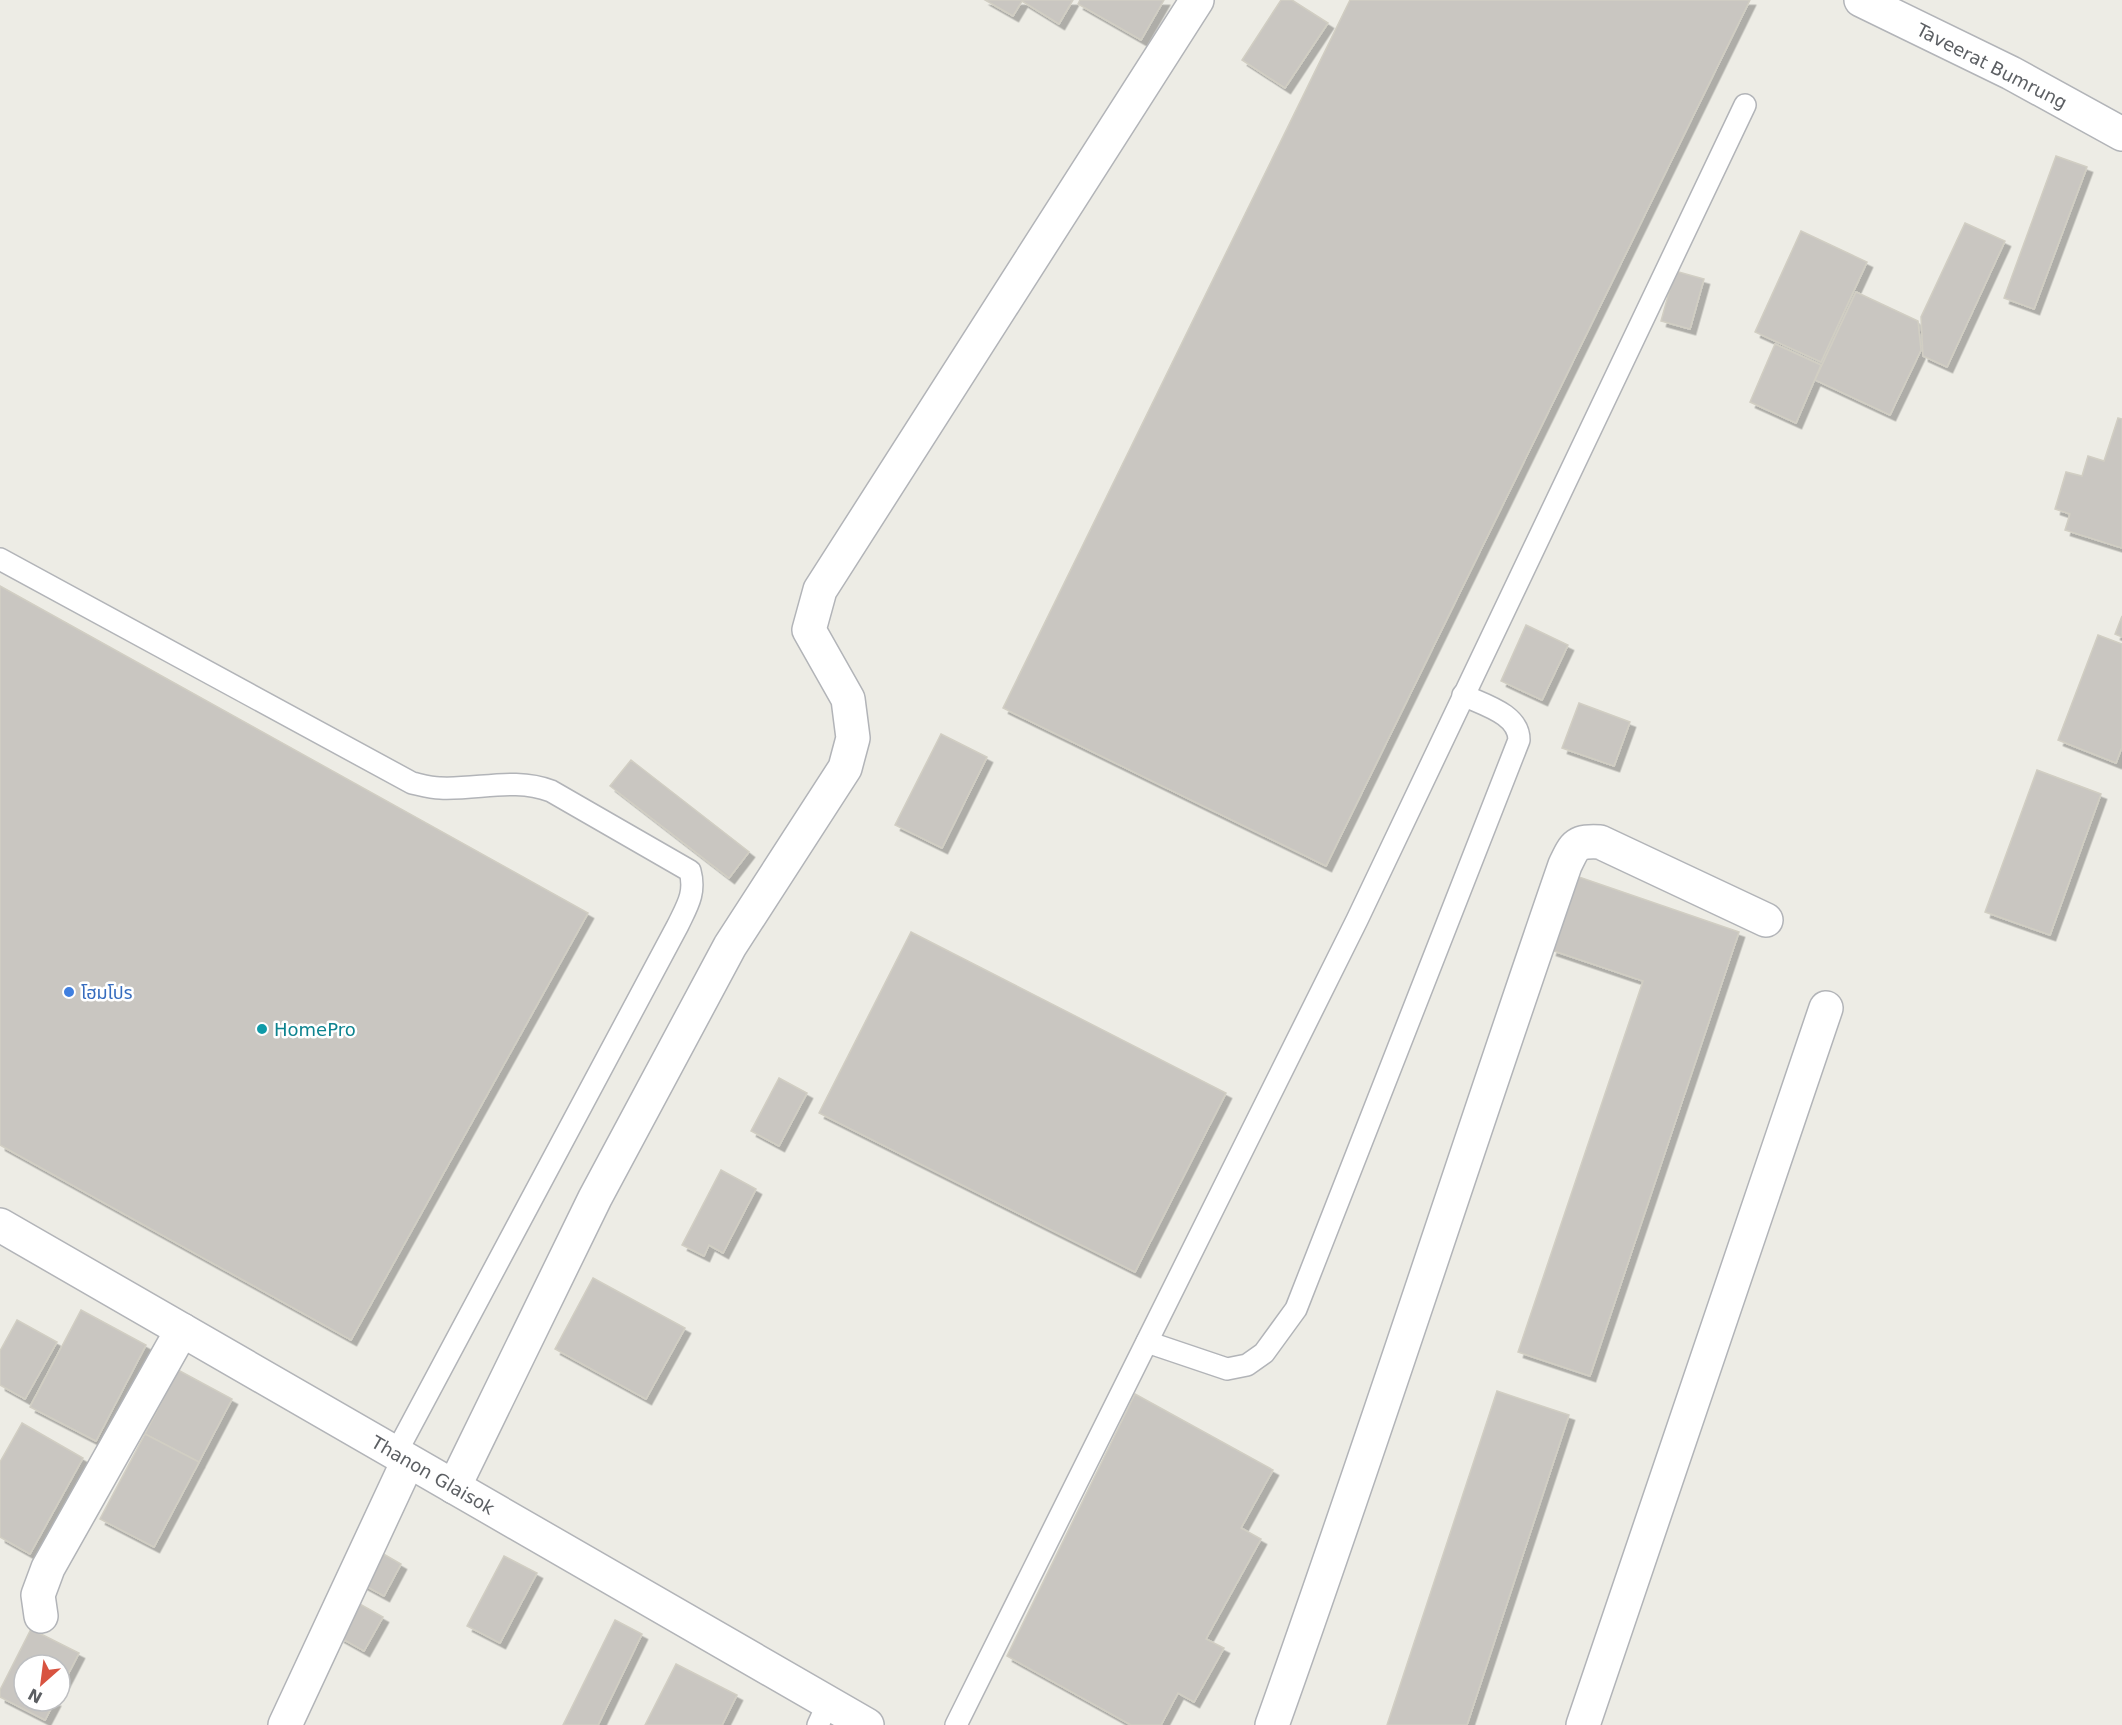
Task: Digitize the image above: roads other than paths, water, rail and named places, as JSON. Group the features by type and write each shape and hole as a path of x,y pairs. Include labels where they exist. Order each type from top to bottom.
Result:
{"street":[{"path":"454,1487 595,1198 730,946 845,768 853,738 848,699 809,630 820,590 1197,0"},
{"name":"Taveerat Bumrung","path":"1861,0 2011,73 2122,134"},
{"path":"1272,1725 1321,1589 1502,1046 1573,846 1583,841 1600,842 1766,920"},
{"path":"1583,1725 1826,1008"},
{"name":"Thanon Glaisok","path":"0,1225 454,1487 823,1714 867,1725"},
{"path":"41,1616 38,1595 48,1568 182,1330"},
{"path":"285,1725 402,1457"}],"lane":[{"path":"956,1725 1357,920 1745,105"},
{"path":"0,559 412,783 438,789 535,785 551,791 690,871 693,891 678,925 402,1457"},
{"path":"1147,1342 1227,1368 1247,1365 1264,1353 1296,1309 1519,740 1519,732 1510,718 1464,695"}],"place":[{"name":"โฮมโปร","path":"69,992"},
{"name":"HomePro","path":"262,1029"}]}
